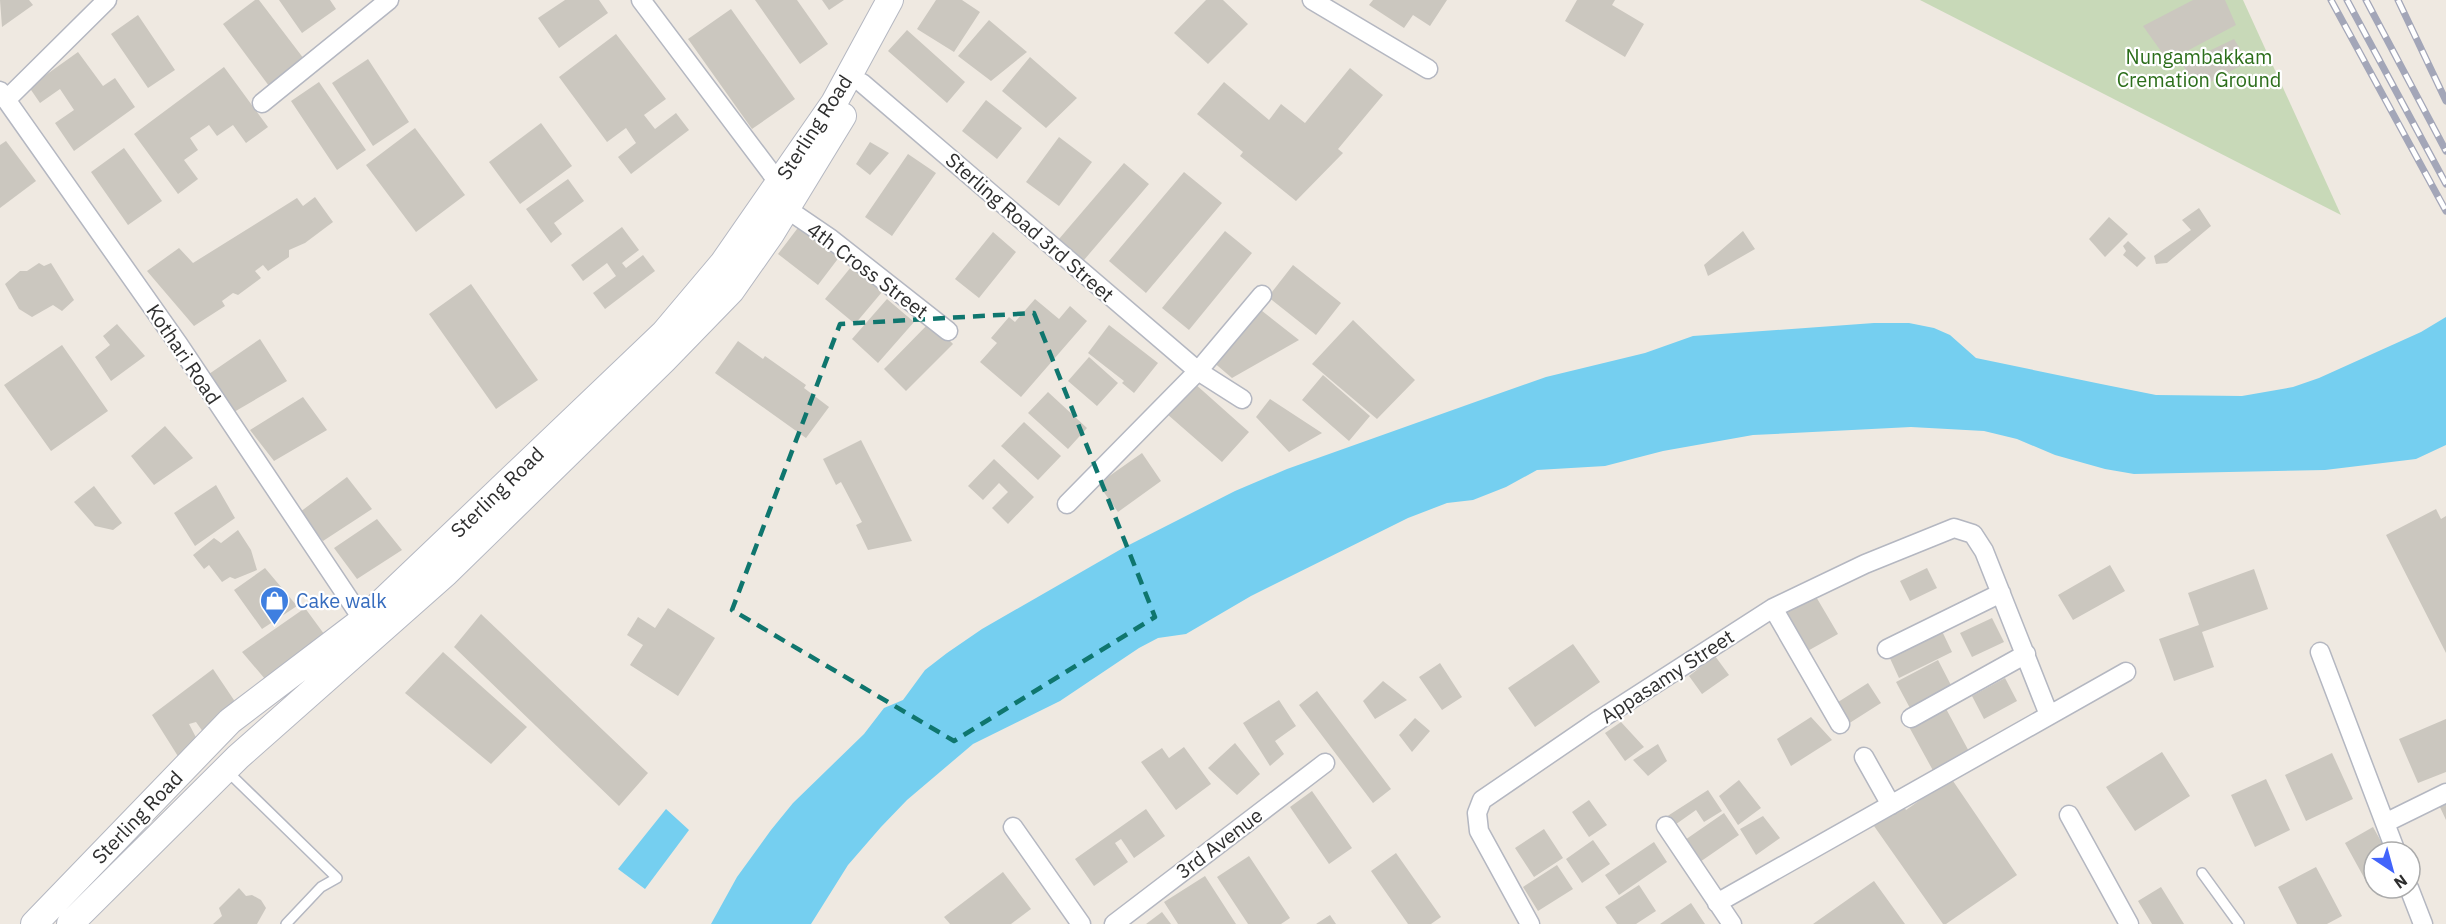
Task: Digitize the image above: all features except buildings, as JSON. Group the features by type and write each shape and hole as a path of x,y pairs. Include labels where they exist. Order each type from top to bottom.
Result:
{"main road":[{"name":"Sterling Road","path":"34,924 230,722 363,621 664,333 723,263 834,103 890,0"},
{"name":"Sterling Road","path":"70,924 225,770 446,573 664,360 731,291 787,209 862,83 906,0"}],"street":[{"path":"3,96 107,0"},
{"path":"262,103 389,0"},
{"path":"641,0 778,182"},
{"path":"1312,0 1428,69"},
{"name":"Sterling Road 3rd Street","path":"862,83 1198,372 1242,399"},
{"name":"Kothari Road","path":"3,96 179,345 363,621"},
{"name":"4th Cross Street","path":"787,209 831,239 948,331"},
{"path":"1067,504 1198,372 1262,295"},
{"name":"Appasamy Street","path":"1528,921 1479,831 1477,813 1482,800 1599,720 1773,608 1865,564 1954,528 1973,534 2001,593"},
{"path":"1887,649 2001,593 2049,716"},
{"path":"1773,608 1840,724"},
{"path":"2320,651 2391,840"},
{"path":"1911,718 2026,654"},
{"path":"1717,903 2126,672"},
{"path":"1864,757 1891,805"},
{"name":"3rd Avenue","path":"1114,924 1324,763"},
{"path":"2385,823 2446,793"},
{"path":"2070,815 2129,924"},
{"path":"1666,826 1732,924"},
{"path":"1013,827 1081,924"},
{"path":"2414,900 2423,924"}],"lane":[{"path":"225,770 338,879 321,887 286,924"},
{"path":"2202,873 2239,924"}],"highlighted area":[{"path":"1034,313 1155,617 954,741 732,610 840,324"}],"green space":[{"name":"Nungambakkam Cremation Ground","path":"1920,0 2243,0 2341,215"}],"water":[{"path":"2446,317 2446,445 2416,459 2325,470 2134,474 2105,469 2055,455 2017,439 1984,431 1911,427 1753,435 1663,451 1605,466 1537,470 1506,487 1473,500 1447,503 1408,518 1251,596 1186,634 1158,638 1139,648 1060,701 973,744 907,800 881,827 848,865 811,924 711,924 737,877 793,803 864,734 884,708 903,700 925,670 982,629 1123,548 1235,491 1287,469 1546,377 1645,353 1693,336 1874,323 1909,323 1934,328 1950,335 1976,358 2156,395 2242,396 2293,387 2319,378 2421,332"},
{"path":"666,809 689,830 645,889 618,869"}],"railway":[{"path":"2331,0 2446,211"},
{"path":"2347,0 2446,184"},
{"path":"2366,0 2446,151"},
{"path":"2398,0 2446,101"}],"place":[{"name":"Cake walk","path":"275,626"}]}
